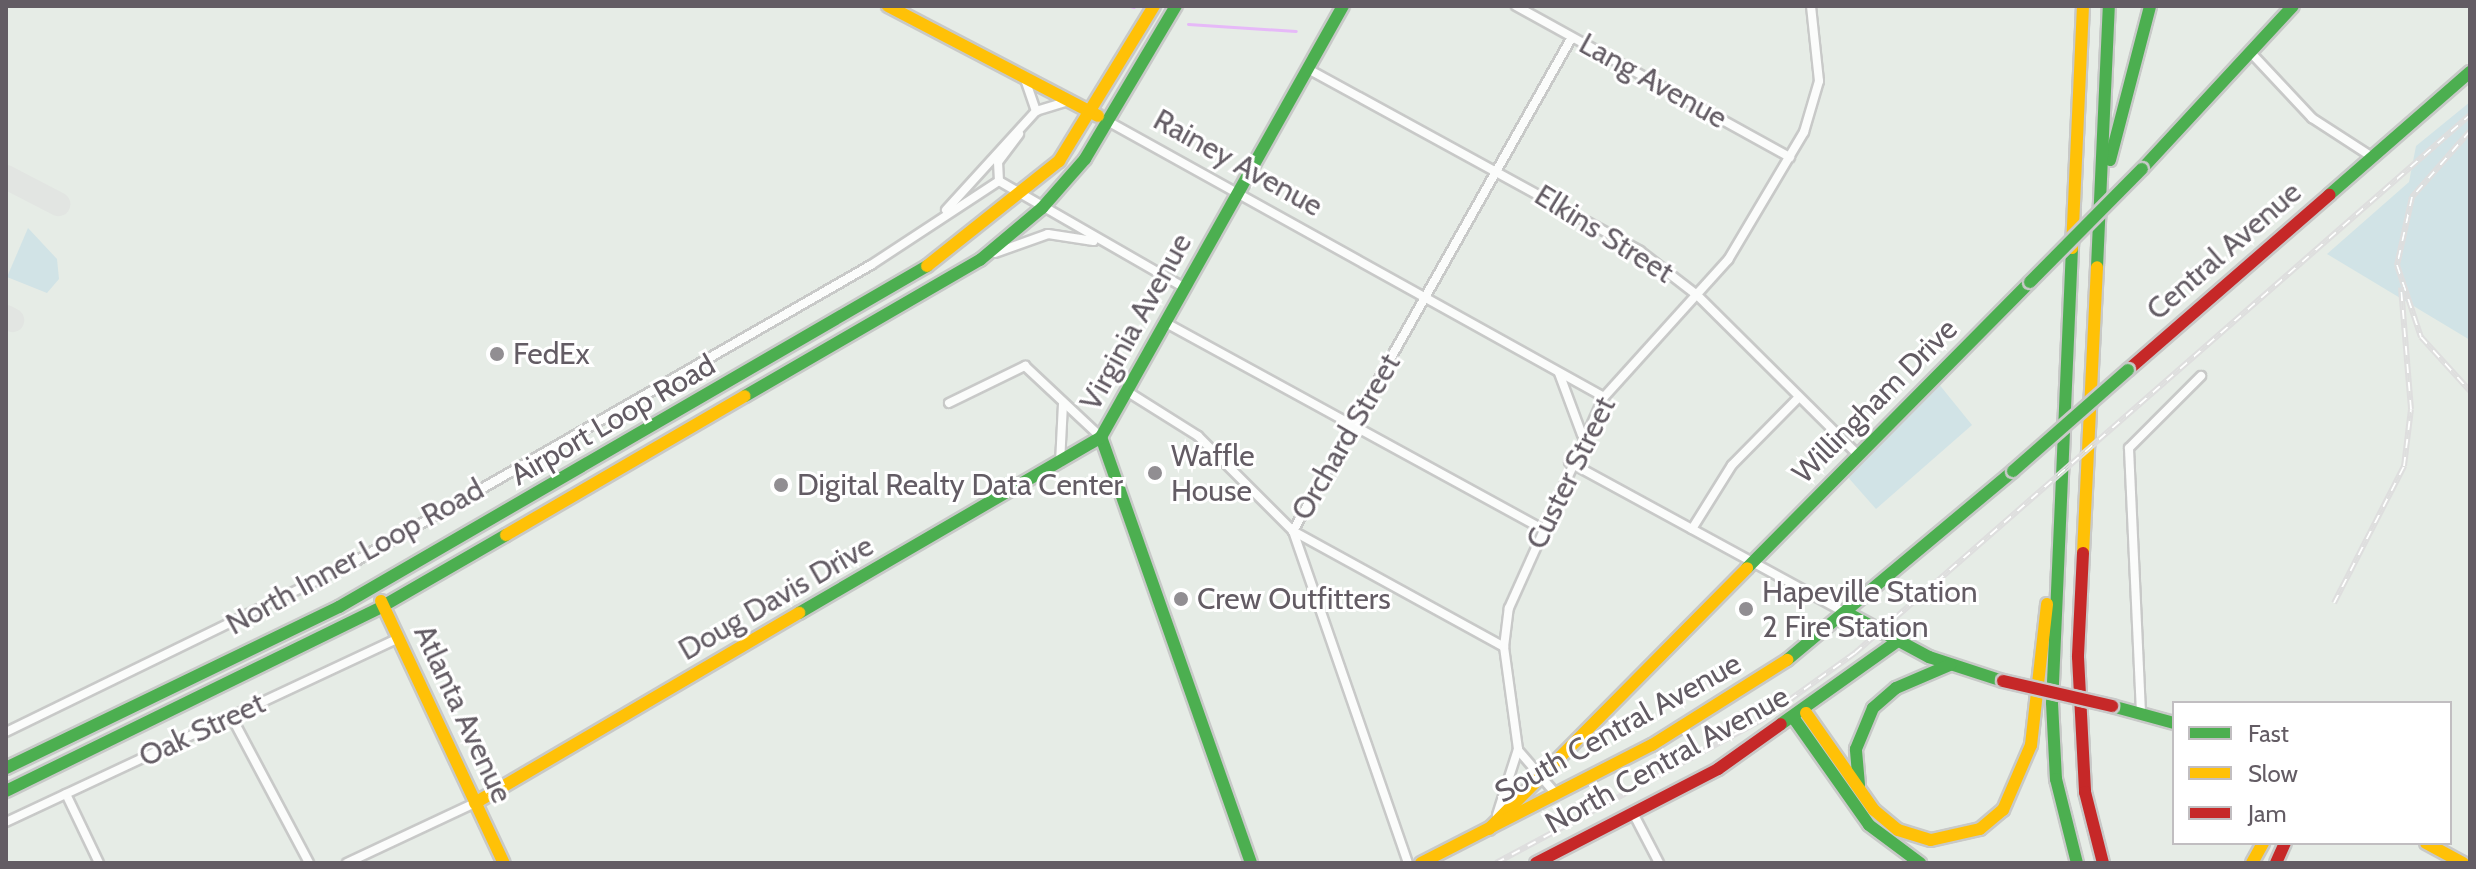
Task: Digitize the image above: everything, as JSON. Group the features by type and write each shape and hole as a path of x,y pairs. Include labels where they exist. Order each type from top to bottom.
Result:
{"main road":[{"name":"Rainey Avenue","path":"888,6 1111,123"},
{"name":"Airport Loop Road","path":"6,768 375,587 947,255 1021,198 1094,114 1154,6"},
{"name":"Airport Loop Road","path":"6,791 383,606 980,260 1042,208 1111,123 1176,6"},
{"name":"Virginia Avenue","path":"1251,863 1101,437 1343,6"},
{"path":"2077,863 2056,779 2054,579 2083,6"},
{"path":"2103,863 2091,819 2078,657 2109,6"},
{"path":"2101,197 2150,6"},
{"name":"Willingham Drive","path":"1489,829 2254,56 2293,6"},
{"name":"Central Avenue","path":"2013,471 2470,72"},
{"name":"Doug Davis Drive","path":"475,803 1101,437"},
{"name":"South Central Avenue","path":"1421,863 1706,715 1849,614 2013,471"},
{"path":"1800,717 1885,821 1931,840 1964,837 2003,810 2031,745 2042,624 2054,579"},
{"name":"Atlanta Avenue","path":"375,587 504,863"},
{"path":"1849,614 1950,665 2172,722"},
{"name":"North Central Avenue","path":"1536,863 1633,813 1800,717 1898,641"},
{"path":"1862,794 1856,749 1873,708 1896,688 1950,665"},
{"path":"1800,717 1869,825 1920,863"},
{"path":"2091,819 2116,863"},
{"path":"2252,863 2262,845"},
{"path":"2430,845 2463,863"}],"street":[{"name":"Lang Avenue","path":"1516,6 1790,157"},
{"name":"Custer Street","path":"1489,829 1510,792 1518,749 1504,647 1509,608 1569,462 1604,397 1728,260 1790,157 1819,81 1811,6"},
{"name":"Orchard Street","path":"1408,863 1293,531 1572,37"},
{"path":"2254,56 2312,118 2372,157"},
{"name":"Elkins Street","path":"1308,69 1498,170 1640,251 1697,295 1858,455"},
{"path":"1021,76 1036,111"},
{"path":"1074,103 1036,111 998,162 999,181 1021,198 1185,288"},
{"name":"North Inner Loop Road","path":"940,217 1036,111"},
{"name":"Rainey Avenue","path":"1111,123 1604,397"},
{"name":"North Inner Loop Road","path":"6,732 349,565 871,265 999,181"},
{"name":"Airport Loop Road","path":"980,260 1048,234 1114,248"},
{"path":"1166,323 1541,528"},
{"path":"949,403 1025,366 1101,437"},
{"path":"1559,372 1582,436"},
{"path":"2141,713 2129,448 2201,376"},
{"path":"1128,392 1198,436 1293,531 1504,647"},
{"path":"1692,529 1732,465 1799,397"},
{"path":"1060,463 1063,404"},
{"path":"1569,462 1849,614"},
{"name":"Oak Street","path":"6,822 398,638"},
{"path":"231,716 309,863"},
{"path":"1518,749 1556,794"},
{"path":"66,794 99,863"},
{"path":"347,863 475,803"},
{"path":"1633,813 1659,863"}],"shaded area":[{"path":"2470,102 2470,340 2327,254 2409,182 2416,146"},
{"path":"28,228 57,259 59,279 47,293 7,277"},
{"path":"1938,383 1972,425 1876,509 1846,475"}],"waterway":[{"path":"1130,6 1134,7"},
{"path":"1188,24 1296,31"}],"taxiway":[{"path":"6,177 58,204"},
{"path":"6,317 12,320"}],"railway":[{"path":"1496,863 1760,721 1855,653 2470,115"},
{"path":"2470,131 2412,197 2397,265 2421,337 2470,391"},
{"path":"2334,603 2404,466 2411,409 2401,287"}],"traffic: fast":[{"path":"745,396 980,260 1042,208 1085,159 1176,6"},
{"path":"799,613 1101,437 1343,6"},
{"path":"2097,267 2109,6"},
{"path":"2110,160 2150,6"},
{"path":"2142,169 2293,6"},
{"path":"2329,195 2470,72"},
{"path":"2030,282 2142,169"},
{"path":"2072,248 2052,703 2056,779 2077,863"},
{"path":"6,768 339,607 927,266"},
{"path":"1747,568 2030,282"},
{"path":"2013,471 2128,370"},
{"path":"1101,437 1251,863"},
{"path":"1787,660 2013,471"},
{"path":"6,791 383,606 506,535"},
{"path":"1849,614 1929,657 2003,681"},
{"path":"1781,724 1898,641"},
{"path":"1859,785 1856,749 1873,708 1896,688 1950,665"},
{"path":"2112,706 2172,722"},
{"path":"1795,720 1869,825 1920,863"}],"traffic: slow":[{"path":"888,6 1098,116"},
{"path":"927,266 1059,161 1154,6"},
{"path":"2072,248 2083,6"},
{"path":"2083,553 2097,267"},
{"path":"506,535 745,396"},
{"path":"1489,829 1747,568"},
{"path":"381,601 504,863"},
{"path":"1806,713 1874,810 1898,830 1931,840 1980,829 2003,810 2031,745 2047,604"},
{"path":"475,803 799,613"},
{"path":"1421,863 1652,745 1787,660"},
{"path":"2252,863 2262,845"},
{"path":"2430,845 2463,863"}],"traffic: jam":[{"path":"2128,370 2329,195"},
{"path":"2083,553 2078,657 2085,792 2103,863"},
{"path":"2003,681 2112,706"},
{"path":"1536,863 1718,769 1781,724"},
{"path":"2276,863 2284,845"}],"place":[{"name":"FedEx","path":"497,354"},
{"name":"Waffle House","path":"1155,473"},
{"name":"Digital Realty Data Center","path":"781,485"},
{"name":"Crew Outfitters","path":"1181,599"},
{"name":"Hapeville Station 2 Fire Station","path":"1746,609"}]}
